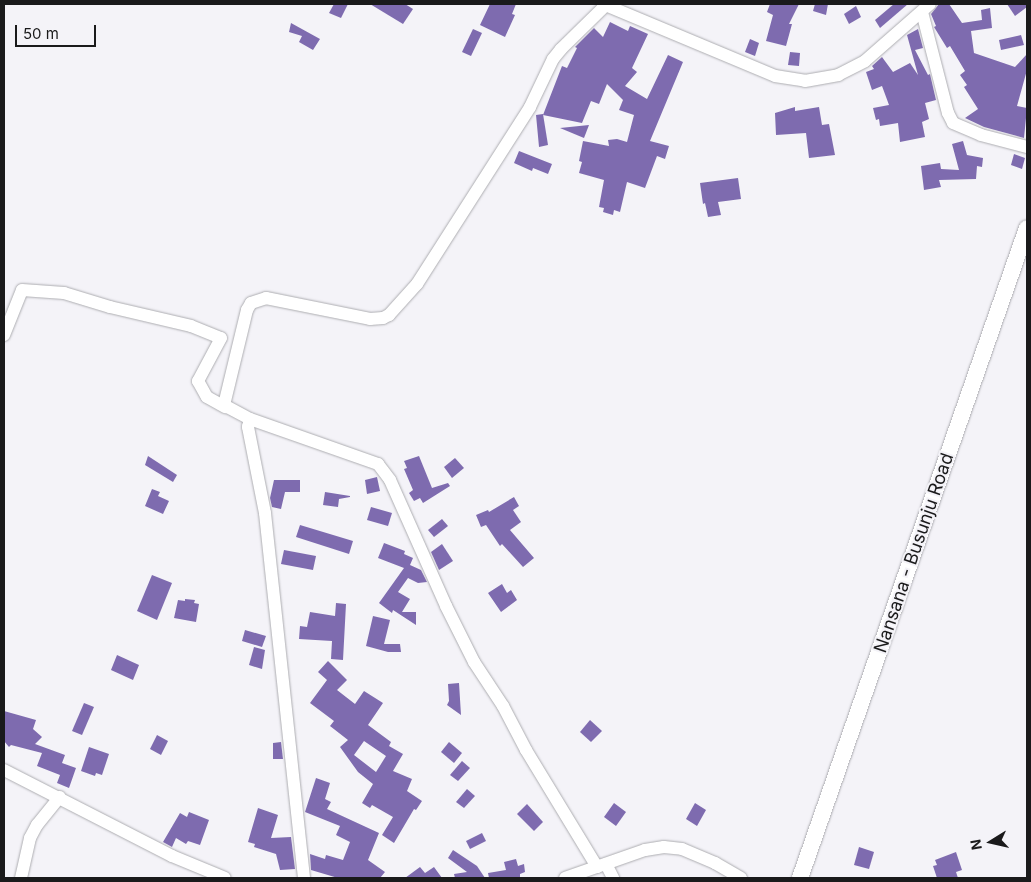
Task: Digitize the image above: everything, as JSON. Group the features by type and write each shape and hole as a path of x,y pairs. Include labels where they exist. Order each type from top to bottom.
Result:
{"main road":[{"name":"Nansana - Busunju Road","path":"800,878 1027,228"}],"street":[{"path":"225,407 224,400 247,310 251,303 266,298 370,319 384,318 390,315 417,284 530,107 553,60 561,48 605,4 775,76 805,81 838,75 865,61 926,8 948,113 953,122 981,135 1027,147"},
{"path":"4,334 22,290 64,293 110,307 191,326 221,338 198,381 206,397 250,419 378,464 390,480 446,606 474,662 503,706 526,750 601,866 612,878"},
{"path":"250,419 249,434 265,513 304,878"},
{"path":"4,770 172,856 225,878"},
{"path":"21,878 30,838 37,825 60,797"},
{"path":"565,878 644,850 664,847 682,849 715,863 742,878"}],"building":[{"path":"334,4 348,4 341,18 329,13"},
{"path":"370,4 405,4 413,9 403,24"},
{"path":"490,4 516,4 512,14 515,15 505,37 480,25"},
{"path":"770,4 799,4 789,24 792,24 786,46 766,41 773,15 767,12"},
{"path":"815,4 828,4 826,15 813,11"},
{"path":"894,4 908,4 880,28 875,20"},
{"path":"939,4 949,4 962,23 982,20 981,10 990,8 992,28 971,31 974,53 1015,67 1027,54 1027,70 1017,106 1027,108 1024,138 984,127 965,118 978,109 964,87 967,85 960,75 965,71 950,46 947,48 934,27 936,26 931,14"},
{"path":"1007,4 1027,4 1027,7 1015,16"},
{"path":"856,6 861,17 849,24 844,14"},
{"path":"610,22 628,31 630,26 648,34 632,68 637,72 625,86 647,99 668,55 683,62 650,141 669,146 665,159 657,156 645,188 627,182 620,212 614,210 613,215 603,212 604,208 599,207 604,180 579,173 582,162 579,161 583,141 609,146 608,140 617,139 627,142 634,115 619,110 623,100 607,84 599,104 591,101 582,123 543,115 562,66 567,68 577,48 575,47 594,28 603,37"},
{"path":"291,23 320,39 313,50 299,42 302,36 289,32"},
{"path":"473,29 482,33 471,56 462,52"},
{"path":"918,29 923,48 915,50 928,75 930,74 936,100 925,103 929,119 922,122 925,137 900,142 898,123 880,126 879,119 876,120 873,108 889,105 882,86 872,90 866,72 874,69 872,66 882,57 893,72 910,63 918,75 907,35"},
{"path":"1021,35 1024,45 1001,50 999,40"},
{"path":"750,39 759,43 755,56 745,52"},
{"path":"790,52 800,53 799,66 788,65"},
{"path":"795,107 795,111 819,107 822,125 829,124 835,155 809,158 806,133 776,135 775,113"},
{"path":"543,114 548,145 539,147 536,115"},
{"path":"589,125 584,138 560,128"},
{"path":"963,141 967,155 983,158 982,167 977,166 976,179 939,180 941,187 924,190 921,166 940,163 941,169 959,170 952,144"},
{"path":"519,151 552,164 548,174 533,168 532,171 514,163"},
{"path":"1014,154 1025,158 1022,169 1011,165"},
{"path":"738,178 741,199 718,202 721,215 708,217 705,203 703,204 700,183"},
{"path":"148,456 177,475 173,482 145,465"},
{"path":"419,456 432,488 448,483 450,486 423,503 420,498 414,501 409,493 413,490 404,469 407,468 404,461"},
{"path":"455,458 464,468 452,478 444,467"},
{"path":"377,477 380,491 367,494 365,480"},
{"path":"274,480 300,480 300,492 285,492 281,509 272,507 270,498"},
{"path":"152,489 160,492 158,496 169,501 163,514 145,506"},
{"path":"325,492 350,497 339,499 338,507 323,505"},
{"path":"514,497 519,506 513,510 521,522 510,530 534,558 523,567 502,544 500,546 486,525 481,527 476,515 488,510 489,512"},
{"path":"371,507 392,513 388,526 367,520"},
{"path":"442,519 448,526 434,537 428,530"},
{"path":"300,525 353,541 349,554 296,537"},
{"path":"384,543 405,551 404,554 413,558 410,565 421,570 427,582 418,583 408,578 398,592 410,599 402,612 416,612 416,625 393,610 392,613 379,603 404,568 378,558"},
{"path":"442,544 453,561 439,570 431,552"},
{"path":"284,550 316,556 313,570 281,564"},
{"path":"152,575 172,583 157,620 137,611"},
{"path":"502,584 507,593 511,590 517,600 501,612 488,593"},
{"path":"185,599 195,600 194,603 199,604 196,622 174,618 178,600 185,601"},
{"path":"336,603 346,604 343,660 331,659 332,641 299,639 300,626 307,627 310,612 335,616"},
{"path":"373,616 390,620 384,644 400,644 401,652 388,652 366,646"},
{"path":"245,630 266,636 262,647 242,641"},
{"path":"254,647 265,650 262,669 249,665"},
{"path":"117,655 139,665 133,680 111,670"},
{"path":"328,661 347,680 337,690 355,704 364,691 383,703 368,725 391,742 389,746 403,754 393,771 412,779 407,791 422,801 416,810 414,809 394,843 382,835 393,817 372,805 370,808 362,803 373,784 358,772 340,747 348,740 330,726 334,721 310,703 327,680 318,672","holes":["364,741 386,756 376,772 354,755"]},
{"path":"459,683 461,715 447,705 449,701 448,684"},
{"path":"84,703 94,707 82,735 72,731"},
{"path":"4,711 36,720 33,729 42,737 35,744 65,755 62,763 76,768 69,788 57,783 60,775 37,766 42,753 11,745 9,747 4,741"},
{"path":"590,720 602,731 591,742 580,732"},
{"path":"157,735 168,741 161,755 150,749"},
{"path":"281,742 283,759 273,759 273,743"},
{"path":"449,742 462,753 454,763 441,752"},
{"path":"89,747 109,754 102,775 96,773 95,776 81,771"},
{"path":"462,761 470,768 458,781 450,775"},
{"path":"316,778 330,783 325,799 331,802 327,809 379,833 368,860 385,872 380,878 338,878 311,870 310,854 325,859 326,855 343,860 350,842 336,835 340,826 305,812"},
{"path":"467,789 475,796 464,808 456,802"},
{"path":"614,803 626,812 616,826 604,817"},
{"path":"695,803 706,810 697,826 686,819"},
{"path":"527,804 543,822 534,831 517,814"},
{"path":"258,808 278,815 271,838 291,837 295,869 280,870 276,854 254,847 255,844 248,842"},
{"path":"189,812 209,820 200,845 188,841 186,844 176,838 172,847 163,842 180,813 187,817"},
{"path":"482,833 486,841 470,849 466,841"},
{"path":"859,847 874,852 869,869 854,865"},
{"path":"453,850 477,866 485,878 455,878 454,874 467,872 448,858"},
{"path":"956,852 962,870 956,872 958,878 937,878 933,866 937,865 935,860"},
{"path":"516,859 518,866 524,864 525,872 520,874 520,878 489,878 488,873 506,870 504,862"},
{"path":"420,867 425,873 434,867 442,878 405,878"}]}
